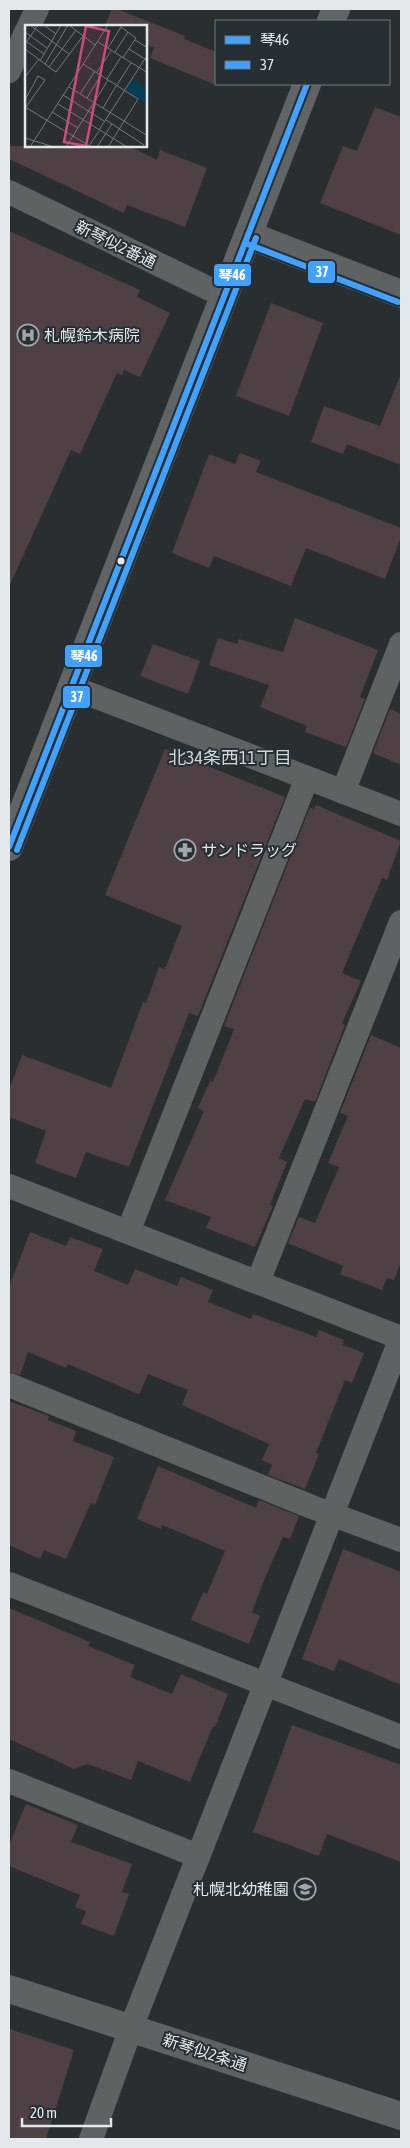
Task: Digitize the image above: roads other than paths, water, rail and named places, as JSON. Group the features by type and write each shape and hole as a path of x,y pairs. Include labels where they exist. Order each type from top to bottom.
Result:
{"main road":[{"path":"9,847 307,85"}],"street":[{"path":"29,25 37,9"},
{"path":"9,71 25,34"},
{"name":"新琴似2番通","path":"9,192 224,296"},
{"path":"248,235 401,294"},
{"path":"343,792 401,644"},
{"path":"71,687 401,814"},
{"path":"128,1232 307,778"},
{"path":"258,1282 401,922"},
{"path":"9,1186 401,1338 131,2028 91,2139"},
{"path":"9,1385 332,1515 401,1540"},
{"path":"9,1584 401,1737"},
{"path":"9,1781 198,1856"},
{"name":"新琴似2条通","path":"9,1989 401,2116"}],"place":[{"name":"札幌鈴木病院","path":"28,335"},
{"name":"サンドラッグ","path":"185,850"},
{"name":"札幌北幼稚園","path":"305,1889"}],"district":[{"name":"北34条西11丁目","path":"230,758"}]}
